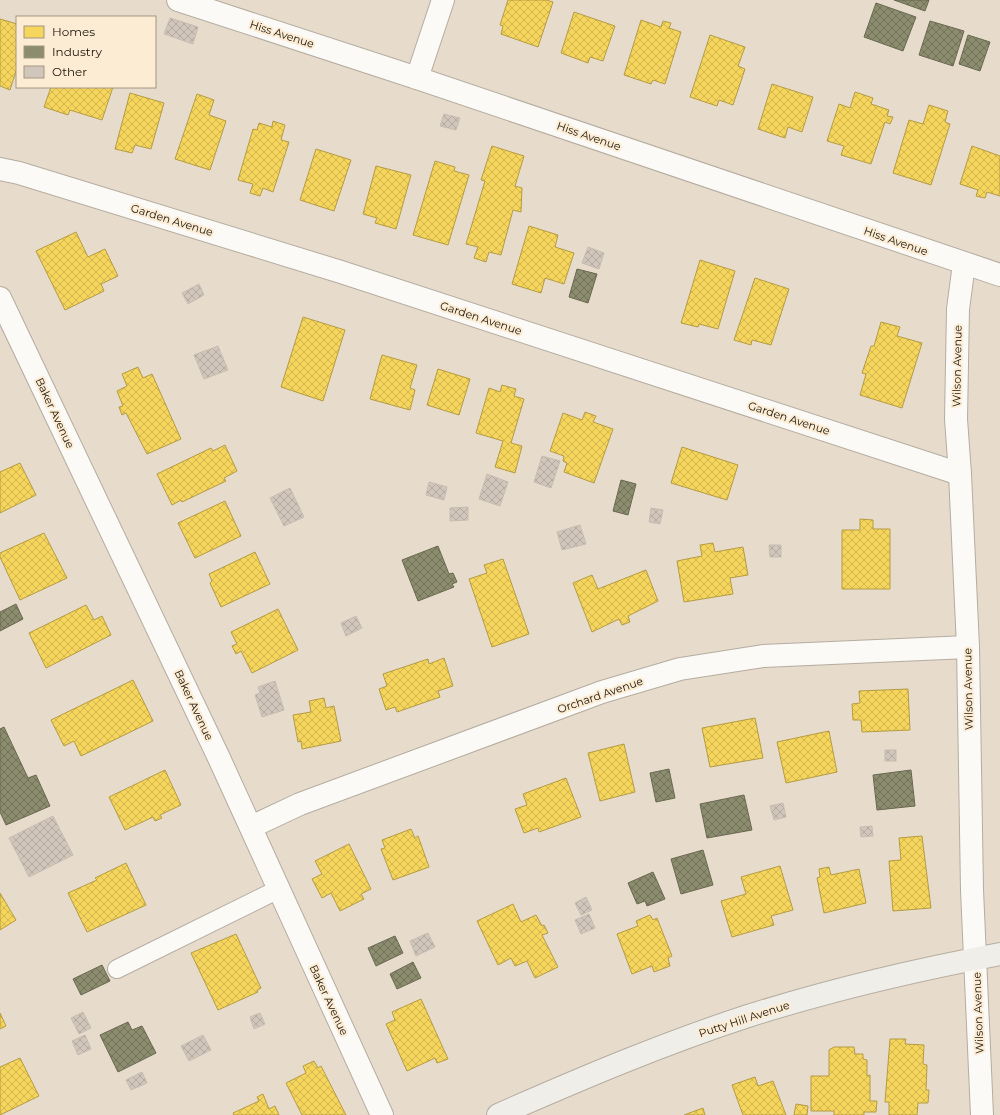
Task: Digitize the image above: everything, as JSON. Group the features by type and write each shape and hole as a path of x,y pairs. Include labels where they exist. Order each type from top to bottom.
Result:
{"main road":[{"name":"Putty Hill Avenue","path":"498,1115 637,1056 748,1016 811,997 1000,954"}],"street":[{"name":"Hiss Avenue","path":"178,0 417,78 1000,276"},
{"path":"417,78 443,0"},
{"name":"Garden Avenue","path":"0,169 19,173 341,272 960,474"},
{"name":"Wilson Avenue","path":"964,264 958,309 956,419 968,647 969,801 982,1115"},
{"name":"Baker Avenue","path":"0,298 279,889 382,1115"},
{"name":"Orchard Avenue","path":"250,827 307,801 602,692 680,669 763,656 968,647"}],"lane":[{"path":"117,969 279,889"}],"building: Homes":[{"path":"508,0 546,0 553,2 538,47 501,34 503,26 500,25"},
{"path":"574,12 615,26 603,61 590,57 588,63 561,53"},
{"path":"0,19 16,24 16,71 10,90 0,86"},
{"path":"641,20 661,27 663,21 671,23 669,28 681,32 665,84 653,80 651,84 624,75"},
{"path":"710,35 745,47 738,66 745,69 733,105 719,100 717,106 690,97"},
{"path":"772,84 813,97 802,132 788,127 785,138 758,129"},
{"path":"51,88 113,88 102,120 70,110 68,115 44,107"},
{"path":"855,92 873,98 871,104 889,110 887,116 893,117 890,124 885,122 871,164 841,155 844,146 827,141 839,104 850,108"},
{"path":"130,93 164,103 151,149 135,145 132,153 115,149"},
{"path":"197,94 214,100 209,115 226,121 210,170 175,159"},
{"path":"929,105 948,111 945,122 950,124 931,185 893,173 909,120 923,124"},
{"path":"273,121 285,125 281,140 289,142 273,192 263,188 260,196 250,193 253,184 238,180 253,129 257,130 259,123 272,127"},
{"path":"492,146 524,156 515,186 522,188 521,212 513,210 501,255 489,252 486,262 474,258 478,247 466,244 485,181 481,180"},
{"path":"972,146 1000,156 1000,196 987,192 985,198 976,196 978,190 960,184"},
{"path":"316,149 351,160 334,211 300,200"},
{"path":"435,161 455,167 454,171 469,175 448,245 413,235"},
{"path":"376,166 411,175 396,229 375,223 377,218 363,214"},
{"path":"529,226 558,235 555,247 574,253 564,284 545,278 541,293 512,284"},
{"path":"76,232 88,257 105,249 118,276 101,284 104,291 65,310 36,251"},
{"path":"700,260 735,271 718,329 699,324 698,327 681,323"},
{"path":"755,278 789,289 771,345 752,340 751,345 734,340"},
{"path":"303,317 345,330 323,401 281,387"},
{"path":"881,322 900,327 897,336 922,343 902,408 860,395 866,374 862,373 871,346 874,346"},
{"path":"382,355 417,365 410,388 415,390 410,410 370,399"},
{"path":"138,367 143,378 152,374 181,439 147,454 126,413 122,415 119,407 123,406 117,391 127,386 122,374"},
{"path":"438,369 470,379 459,415 427,405"},
{"path":"502,385 516,389 514,396 524,399 511,443 522,446 515,473 495,467 503,441 476,433 489,388 500,392"},
{"path":"585,412 596,416 593,422 613,429 594,483 564,472 567,463 563,461 564,456 550,451 563,413 582,420"},
{"path":"225,445 237,471 224,478 226,481 182,502 181,500 172,505 157,474 211,448 213,451"},
{"path":"682,447 738,465 727,500 671,483"},
{"path":"20,463 36,495 0,513 0,472"},
{"path":"225,501 241,536 195,558 178,523"},
{"path":"860,519 873,520 873,529 890,529 890,589 842,589 842,530 860,530"},
{"path":"44,533 67,578 20,600 0,557 0,553"},
{"path":"713,543 715,552 743,547 748,575 730,578 733,594 684,602 677,561 702,556 700,545"},
{"path":"255,552 270,584 221,607 210,583 212,581 209,574"},
{"path":"503,559 529,634 492,647 469,579 487,573 484,565"},
{"path":"646,570 658,601 628,616 630,622 622,625 619,619 592,632 573,583 592,575 598,589"},
{"path":"86,605 94,620 102,616 111,635 46,668 29,633"},
{"path":"278,609 298,650 252,673 241,651 236,654 232,646 237,644 231,632"},
{"path":"444,658 453,686 438,691 440,697 397,712 395,707 386,710 379,689 387,686 383,674 428,659 429,664"},
{"path":"133,680 153,721 81,756 74,741 64,746 51,720"},
{"path":"908,689 910,730 862,732 861,720 853,720 852,704 860,703 859,691"},
{"path":"324,698 326,708 334,706 341,741 302,749 301,741 298,742 293,715 311,712 309,701"},
{"path":"755,718 763,758 710,767 702,728"},
{"path":"829,731 837,772 786,783 777,742"},
{"path":"624,744 635,792 600,801 588,753"},
{"path":"165,770 181,805 160,815 162,818 155,821 153,817 125,830 109,797"},
{"path":"566,778 581,817 539,832 538,828 524,833 515,809 527,805 523,794"},
{"path":"411,829 415,838 418,836 429,867 393,880 381,849 385,848 382,840"},
{"path":"922,836 931,908 893,911 889,861 901,860 899,838"},
{"path":"349,844 371,889 361,894 364,899 340,911 331,893 322,898 312,879 322,874 315,861"},
{"path":"126,863 146,905 87,932 68,893 97,880 95,878"},
{"path":"780,866 793,910 771,916 774,925 732,937 721,901 746,894 741,877"},
{"path":"829,867 831,875 859,869 866,903 824,913 817,878 820,877 819,869"},
{"path":"0,893 16,920 0,930"},
{"path":"513,904 521,922 536,915 542,926 544,925 548,933 542,935 558,967 535,978 527,961 515,966 511,958 498,965 477,921"},
{"path":"650,915 653,920 657,918 672,956 668,958 670,966 654,972 652,966 632,974 617,934 638,926 636,921"},
{"path":"236,934 261,988 257,990 258,992 218,1010 191,953"},
{"path":"421,999 448,1059 437,1063 435,1058 407,1071 386,1024 395,1020 392,1012"},
{"path":"0,1013 6,1026 0,1029"},
{"path":"890,1039 906,1039 905,1044 924,1045 923,1064 927,1065 926,1090 929,1090 928,1103 918,1103 917,1115 889,1115 889,1102 885,1102"},
{"path":"834,1047 854,1047 855,1054 863,1054 863,1059 867,1060 867,1076 870,1075 870,1101 877,1101 876,1112 864,1112 864,1115 834,1115 834,1111 811,1111 811,1076 829,1076 829,1050"},
{"path":"20,1058 39,1096 0,1115 0,1067"},
{"path":"314,1061 318,1068 321,1066 346,1115 302,1115 286,1083 306,1073 303,1066"},
{"path":"755,1077 758,1086 773,1081 786,1115 743,1115 732,1085"},
{"path":"263,1094 269,1109 275,1106 279,1115 234,1115 233,1113 259,1101 257,1097"},
{"path":"796,1104 808,1106 807,1115 794,1115"},
{"path":"703,1108 705,1115 684,1115"}],"building: Industry":[{"path":"894,0 929,0 925,11"},
{"path":"876,3 916,17 903,51 864,37"},
{"path":"930,21 964,31 953,66 919,55"},
{"path":"968,35 990,42 980,71 959,64"},
{"path":"577,269 597,274 588,303 569,297"},
{"path":"621,480 636,484 628,515 613,511"},
{"path":"438,546 449,574 453,573 457,582 452,584 454,587 418,601 402,560"},
{"path":"16,604 23,619 0,631 0,612"},
{"path":"4,727 28,778 36,775 50,806 6,825 0,812 0,729"},
{"path":"669,769 675,798 656,802 650,773"},
{"path":"911,770 915,806 877,810 873,775"},
{"path":"744,795 752,830 707,838 700,804"},
{"path":"703,850 713,885 681,894 671,859"},
{"path":"653,872 665,899 647,906 645,901 637,904 628,883"},
{"path":"395,936 403,953 376,966 368,948"},
{"path":"413,962 421,978 397,989 390,974"},
{"path":"102,965 110,981 81,995 73,979"},
{"path":"128,1022 132,1030 142,1026 156,1053 118,1072 100,1035"}],"building: Other":[{"path":"170,18 198,27 193,44 164,34"},
{"path":"444,114 460,118 456,130 440,126"},
{"path":"588,247 604,253 599,269 582,263"},
{"path":"199,284 204,295 188,304 182,293"},
{"path":"218,346 228,370 204,379 194,355"},
{"path":"542,456 560,461 551,488 534,482"},
{"path":"487,474 508,482 500,506 479,499"},
{"path":"429,482 447,487 444,500 426,495"},
{"path":"290,488 304,517 284,526 270,498"},
{"path":"468,507 468,520 450,521 450,508"},
{"path":"651,508 663,510 660,524 649,522"},
{"path":"580,525 586,544 562,550 557,532"},
{"path":"769,545 781,545 781,557 770,557"},
{"path":"356,616 362,628 346,636 341,623"},
{"path":"275,681 284,710 262,717 255,695 260,693 258,687"},
{"path":"885,750 896,750 896,761 885,761"},
{"path":"783,803 786,817 774,820 770,806"},
{"path":"53,816 73,855 29,877 9,838"},
{"path":"872,826 873,836 861,837 860,827"},
{"path":"586,897 592,910 581,915 575,903"},
{"path":"589,914 595,928 581,934 575,920"},
{"path":"428,933 435,947 416,956 410,941"},
{"path":"83,1012 91,1028 79,1034 71,1018"},
{"path":"260,1013 265,1024 254,1029 250,1017"},
{"path":"85,1035 91,1049 78,1055 72,1041"},
{"path":"203,1035 211,1050 189,1061 181,1046"},
{"path":"142,1072 147,1083 131,1090 126,1080"}]}
